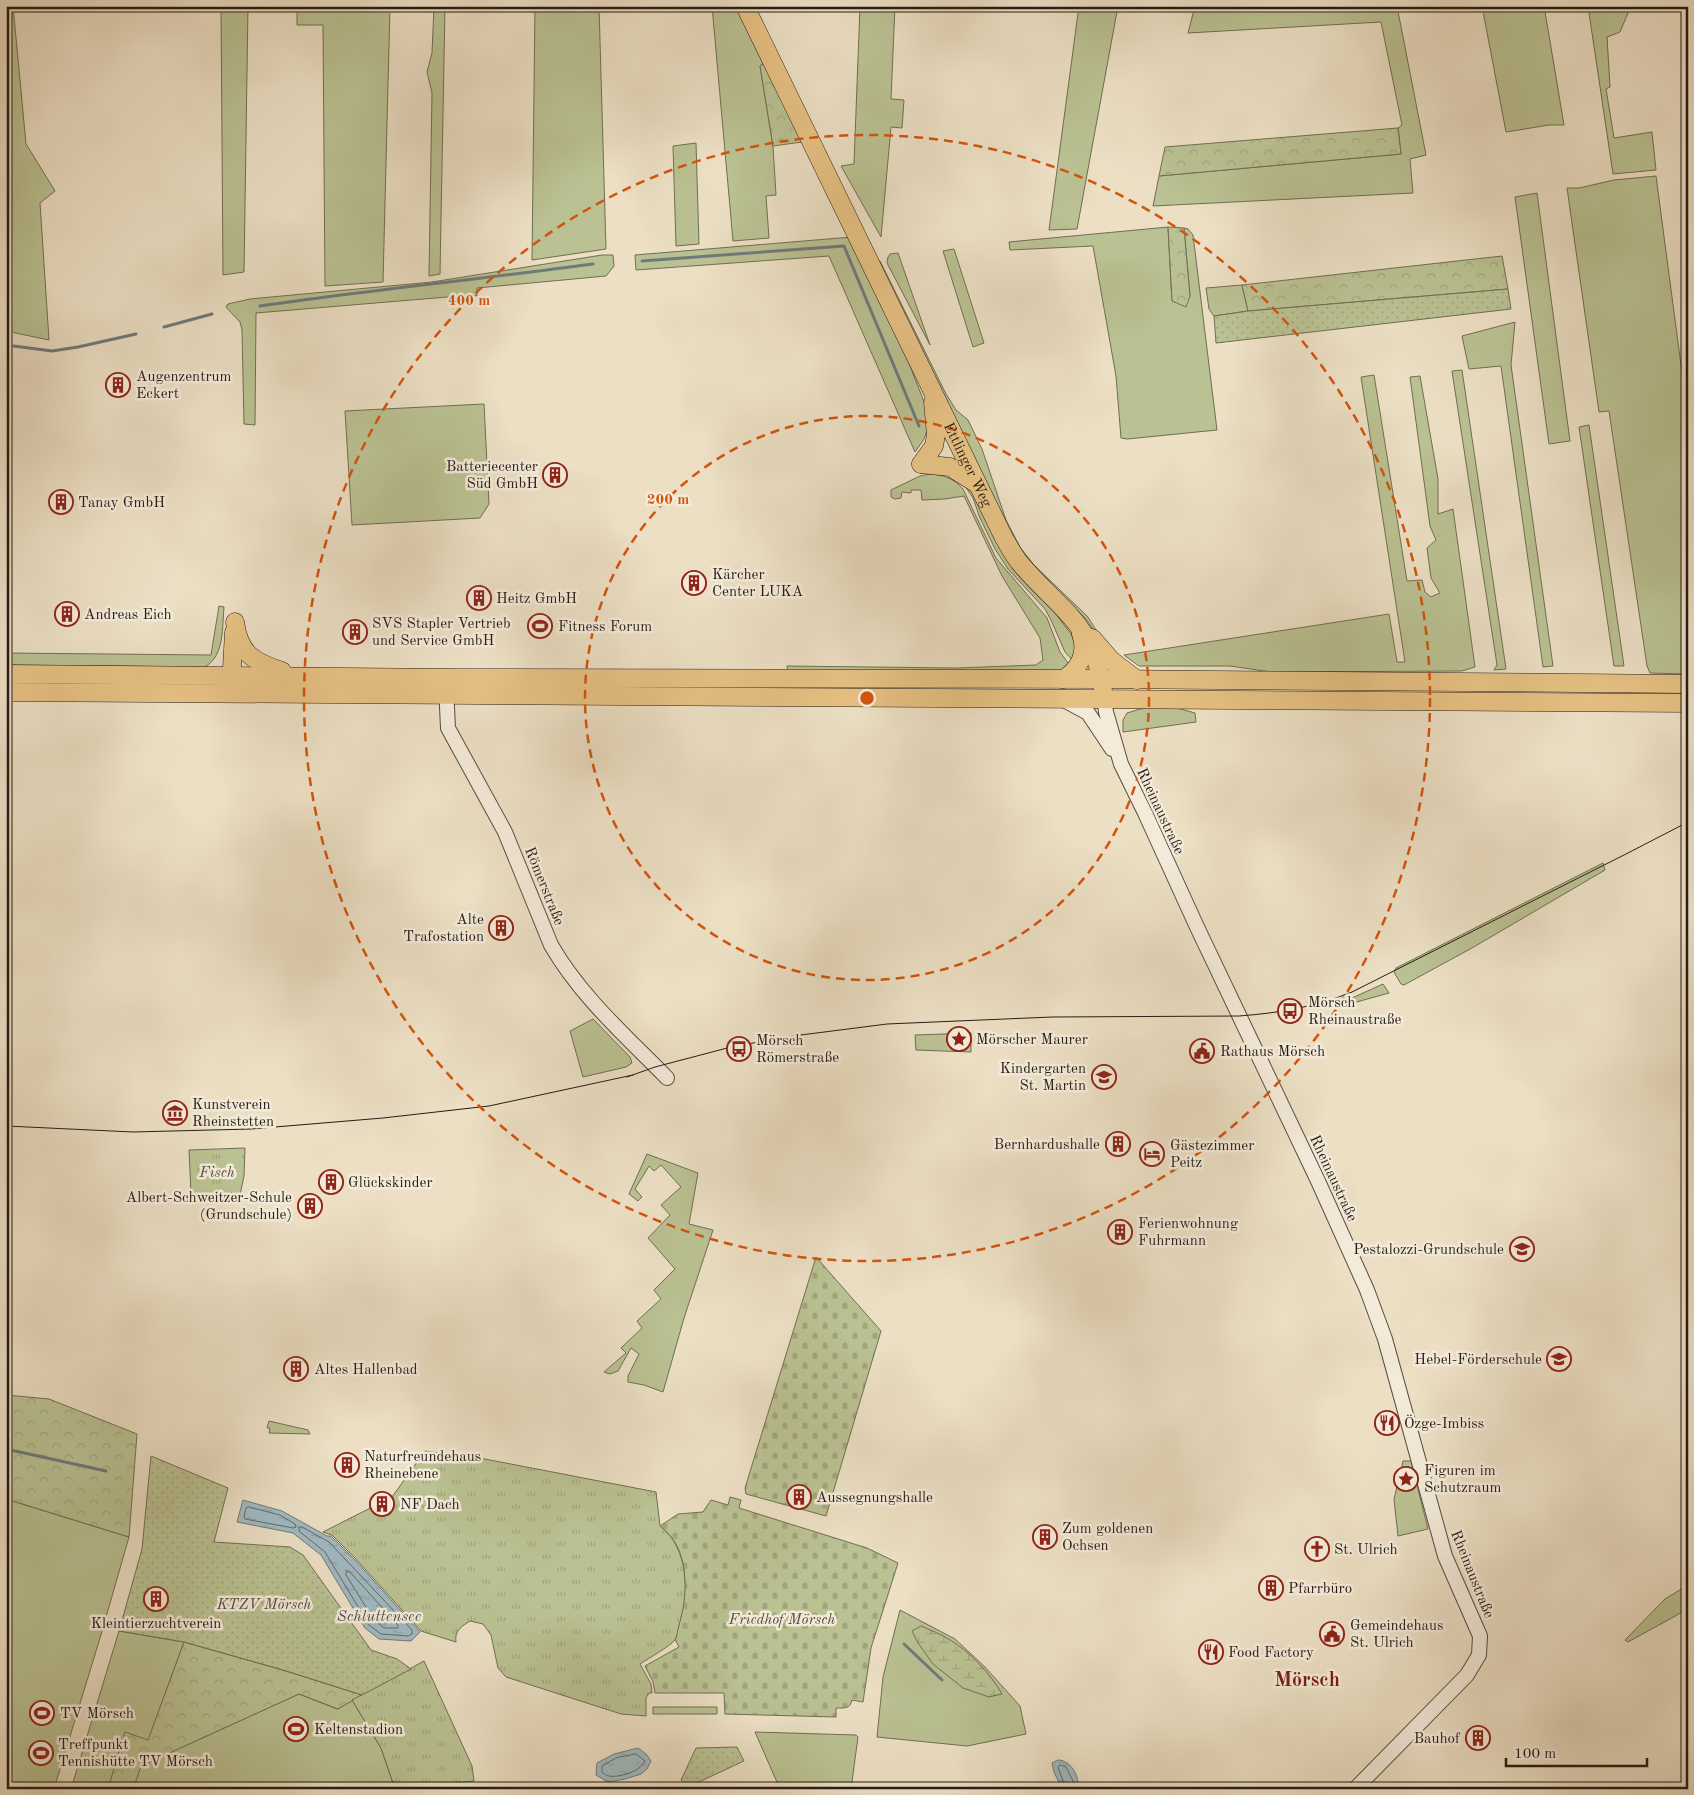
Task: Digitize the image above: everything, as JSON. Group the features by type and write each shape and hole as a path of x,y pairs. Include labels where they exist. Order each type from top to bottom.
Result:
{"main road":[{"name":"Ettlinger Weg","path":"745,6 1004,538 1018,560 1075,620 1092,647 1102,680 1104,699"},
{"path":"932,389 936,435 934,446 921,464 950,466 977,484"},
{"path":"1063,679 1078,666 1084,650 1083,637 1075,620"},
{"path":"1075,620 1111,660 1137,680"},
{"path":"205,675 220,663 235,622"},
{"path":"231,694 235,622"},
{"path":"235,622 240,643 250,657 265,666 299,676"},
{"path":"6,674 299,676 446,687 1104,699 1688,703"},
{"path":"6,692 324,693 446,687 1063,679 1688,684"}],"street":[{"name":"Römerstraße","path":"446,687 448,728 505,832 560,961 597,1008 667,1078"},
{"path":"1061,698 1088,713 1120,764"},
{"name":"Rheinaustraße","path":"1104,699 1120,764 1145,813 1318,1181 1367,1290 1385,1339 1445,1556 1480,1636 1479,1655 1468,1675 1355,1789"}],"green space":[{"path":"6,6 13,6 26,144 55,191 40,203 49,340 6,331"},
{"path":"221,6 248,6 244,272 223,275"},
{"path":"297,6 390,6 383,282 325,286 323,25 297,25"},
{"path":"434,6 445,6 440,274 429,276 432,93 427,72 432,53"},
{"path":"535,6 599,6 606,249 532,260"},
{"path":"712,6 737,6 766,62 760,66 773,146 776,195 766,196 769,238 733,241"},
{"path":"860,6 895,6 891,99 904,100 902,128 891,127 881,237 841,166 854,164"},
{"path":"1079,6 1118,6 1077,229 1049,230"},
{"path":"1195,6 1397,6 1426,155 1410,159 1413,193 1153,206 1159,176 1401,154 1398,128 1402,125 1381,22 1188,33"},
{"path":"1482,6 1544,6 1564,125 1549,125 1506,132"},
{"path":"1588,6 1596,6 1597,8 1631,6 1620,32 1607,37 1610,87 1606,89 1614,138 1652,132 1656,170 1613,174"},
{"path":"766,62 802,142 773,146 760,66"},
{"path":"1398,128 1401,154 1159,176 1165,147"},
{"path":"696,143 699,244 676,246 673,146"},
{"path":"1656,176 1688,418 1688,674 1650,673 1647,666 1609,411 1599,412 1567,188 1579,188 1614,180"},
{"path":"1537,193 1570,441 1549,444 1515,197"},
{"path":"1168,227 1172,301 1190,296 1184,228 1188,229 1193,235 1217,430 1121,438 1116,376 1093,246 1010,250 1009,242"},
{"path":"1168,227 1184,228 1190,296 1186,307 1172,301"},
{"path":"852,237 899,338 930,417 931,430 926,433 915,452 829,256 636,270 635,255"},
{"path":"954,249 984,343 973,347 943,251"},
{"path":"898,253 930,345 887,263 890,254"},
{"path":"602,255 613,255 614,266 606,276 477,288 477,296 256,313 255,425 244,424 242,330 240,322 226,307 228,304 250,299 432,282"},
{"path":"1502,256 1508,289 1248,311 1242,285"},
{"path":"880,261 946,394 956,410 968,420 982,449 1006,520 1020,547 1033,564 1088,617 1105,647 1086,619 1032,566 1018,548 877,262"},
{"path":"1242,285 1248,311 1214,316 1209,309 1206,288"},
{"path":"1508,289 1511,309 1216,343 1214,316 1248,311"},
{"path":"1515,322 1511,365 1553,666 1543,667 1501,366 1469,369 1462,336"},
{"path":"1462,370 1506,669 1494,670 1497,665 1452,371"},
{"path":"1374,375 1407,581 1422,580 1425,592 1431,597 1440,593 1431,578 1427,548 1436,540 1430,526 1410,377 1420,376 1438,479 1438,514 1453,509 1475,667 1462,671 1271,672 1230,666 1139,666 1124,655 1389,614 1397,662 1405,662 1361,377"},
{"path":"484,404 489,504 480,518 352,525 345,411"},
{"path":"1589,425 1624,666 1614,666 1579,427"},
{"path":"930,474 948,478 956,482 963,489 996,558 1047,618 1060,652 1071,667 1067,671 788,673 787,666 956,668 1036,665 1043,660 1040,638 1002,576 964,496 922,500 921,490 911,490 911,493 902,492 901,498 895,499 891,497 891,490 920,476"},
{"path":"957,474 972,492 1042,596 1071,634 1075,644 1074,662 1065,652 1045,609 1008,569 995,549 973,498"},
{"path":"219,606 224,607 221,640 216,655 205,667 6,665 6,653 211,655"},
{"path":"1149,708 1177,708 1195,713 1196,722 1123,732 1123,720 1127,713"},
{"path":"1603,863 1605,870 1472,948 1404,985 1401,984 1394,972 1396,968"},
{"path":"1383,984 1389,993 1353,1003 1352,998"},
{"path":"593,1019 630,1057 632,1063 626,1067 583,1077 570,1031"},
{"path":"971,1033 971,1052 916,1050 915,1035"},
{"name":"Fisch","path":"245,1148 244,1176 240,1195 191,1194 189,1150"},
{"path":"647,1154 698,1173 689,1224 713,1230 684,1318 663,1392 644,1385 628,1382 628,1376 639,1354 631,1348 618,1371 610,1374 604,1372 626,1353 621,1348 642,1328 637,1321 661,1299 654,1290 675,1269 648,1238 670,1215 661,1205 681,1187 661,1165 654,1171 649,1166 635,1189 642,1197 638,1201 629,1194"},
{"path":"816,1257 881,1331 826,1516 746,1494 745,1488"},
{"path":"6,1395 49,1399 137,1434 129,1537 6,1499"},
{"path":"269,1421 308,1430 310,1434 269,1433 270,1428 267,1428"},
{"path":"425,1451 485,1459 656,1492 660,1526 670,1535 677,1546 684,1572 685,1585 682,1612 675,1640 640,1664 651,1684 652,1693 649,1693 646,1698 646,1716 621,1714 506,1677 498,1668 491,1635 483,1624 470,1621 467,1623 457,1632 456,1642 421,1631 355,1558 332,1535 323,1532 392,1497"},
{"name":"KTZV Mörsch","path":"151,1456 228,1488 214,1542 290,1547 303,1555 371,1650 397,1659 411,1669 362,1695 184,1642 119,1631 142,1549"},
{"path":"1403,1461 1411,1461 1428,1529 1398,1536 1394,1499"},
{"name":"Friedhof Mörsch","path":"730,1497 741,1500 739,1508 867,1548 898,1563 871,1648 863,1702 852,1700 844,1708 836,1708 836,1717 725,1714 724,1693 655,1693 653,1682 645,1666 679,1647 675,1639 682,1610 685,1579 679,1550 671,1537 660,1526 678,1514 703,1512 711,1500 728,1505"},
{"name":"TV Mörsch","path":"6,1499 129,1537 54,1789 6,1789"},
{"path":"1688,1585 1688,1609 1628,1642 1625,1640 1665,1599"},
{"path":"900,1610 955,1639 984,1666 1020,1706 1026,1734 967,1746 877,1737 883,1677"},
{"path":"921,1626 947,1638 965,1651 986,1671 1002,1694 989,1697 963,1688 933,1664 912,1631"},
{"name":"TV Mörsch","path":"119,1631 184,1642 148,1741 125,1733 108,1789 71,1789"},
{"path":"184,1642 362,1695 338,1709 299,1694 141,1766 133,1789 108,1789 125,1732 148,1740"},
{"path":"424,1661 472,1766 474,1781 395,1789 381,1748 352,1700"},
{"name":"Keltenstadion","path":"299,1694 337,1709 352,1700 381,1748 395,1789 133,1789 140,1766"},
{"path":"653,1707 717,1707 717,1714 653,1714"},
{"path":"755,1732 856,1735 858,1737 851,1789 780,1789"},
{"path":"737,1747 744,1761 688,1787 681,1780 696,1748"}],"water":[{"name":"Schluttensee","path":"243,1500 282,1511 327,1536 331,1536 420,1632 411,1641 379,1639 365,1628 321,1555 293,1533 237,1522"},
{"path":"638,1748 651,1761 647,1769 641,1774 608,1782 596,1775 597,1763 614,1754"},
{"path":"1058,1760 1070,1765 1077,1777 1078,1786 1071,1789 1062,1789 1052,1763"}],"waterway":[{"path":"642,261 844,246 919,426"},
{"path":"260,306 593,264"},
{"path":"164,327 212,314"},
{"path":"6,345 52,351 136,334"},
{"path":"6,1449 106,1471"},
{"path":"904,1644 942,1680"}],"tram line":[{"path":"627,1077 655,1067 731,1047 793,1036 887,1024 1052,1017 1239,1016 1283,1011 1311,1005 1352,992 1688,822"},
{"path":"6,1126 133,1132 251,1129 383,1118 489,1106 633,1075"}],"place":[{"name":"Augenzentrum Eckert","path":"118,385"},
{"name":"Batteriecenter Süd GmbH","path":"555,475"},
{"name":"Tanay GmbH","path":"61,502"},
{"name":"Kärcher Center LUKA","path":"694,583"},
{"name":"Heitz GmbH","path":"479,598"},
{"name":"Andreas Eich","path":"67,614"},
{"name":"Fitness Forum","path":"540,626"},
{"name":"SVS Stapler Vertrieb und Service GmbH","path":"355,632"},
{"name":"Alte Trafostation","path":"501,928"},
{"name":"Mörsch Rheinaustraße","path":"1290,1011"},
{"name":"Mörscher Maurer","path":"959,1039"},
{"name":"Mörsch Römerstraße","path":"739,1049"},
{"name":"Rathaus Mörsch","path":"1202,1051"},
{"name":"Kindergarten St. Martin","path":"1104,1077"},
{"name":"Kunstverein Rheinstetten","path":"175,1113"},
{"name":"Bernhardushalle","path":"1118,1144"},
{"name":"Gästezimmer Peitz","path":"1152,1154"},
{"name":"Glückskinder","path":"331,1182"},
{"name":"Albert-Schweitzer-Schule (Grundschule)","path":"310,1206"},
{"name":"Ferienwohnung Fuhrmann","path":"1120,1232"},
{"name":"Pestalozzi-Grundschule","path":"1522,1249"},
{"name":"Hebel-Förderschule","path":"1559,1359"},
{"name":"Altes Hallenbad","path":"296,1369"},
{"name":"Özge-Imbiss","path":"1387,1423"},
{"name":"Naturfreundehaus Rheinebene","path":"347,1465"},
{"name":"Figuren im Schutzraum","path":"1406,1479"},
{"name":"Aussegnungshalle","path":"799,1497"},
{"name":"NF Dach","path":"382,1504"},
{"name":"Zum goldenen Ochsen","path":"1045,1537"},
{"name":"St. Ulrich","path":"1317,1549"},
{"name":"Pfarrbüro","path":"1271,1588"},
{"name":"Kleintierzuchtverein","path":"156,1599"},
{"name":"Gemeindehaus St. Ulrich","path":"1332,1634"},
{"name":"Food Factory","path":"1211,1652"},
{"name":"TV Mörsch","path":"42,1713"},
{"name":"Keltenstadion","path":"296,1729"},
{"name":"Bauhof","path":"1478,1738"},
{"name":"Treffpunkt Tennishütte TV Mörsch","path":"41,1753"}],"district":[{"name":"Mörsch","path":"1307,1679"}]}
